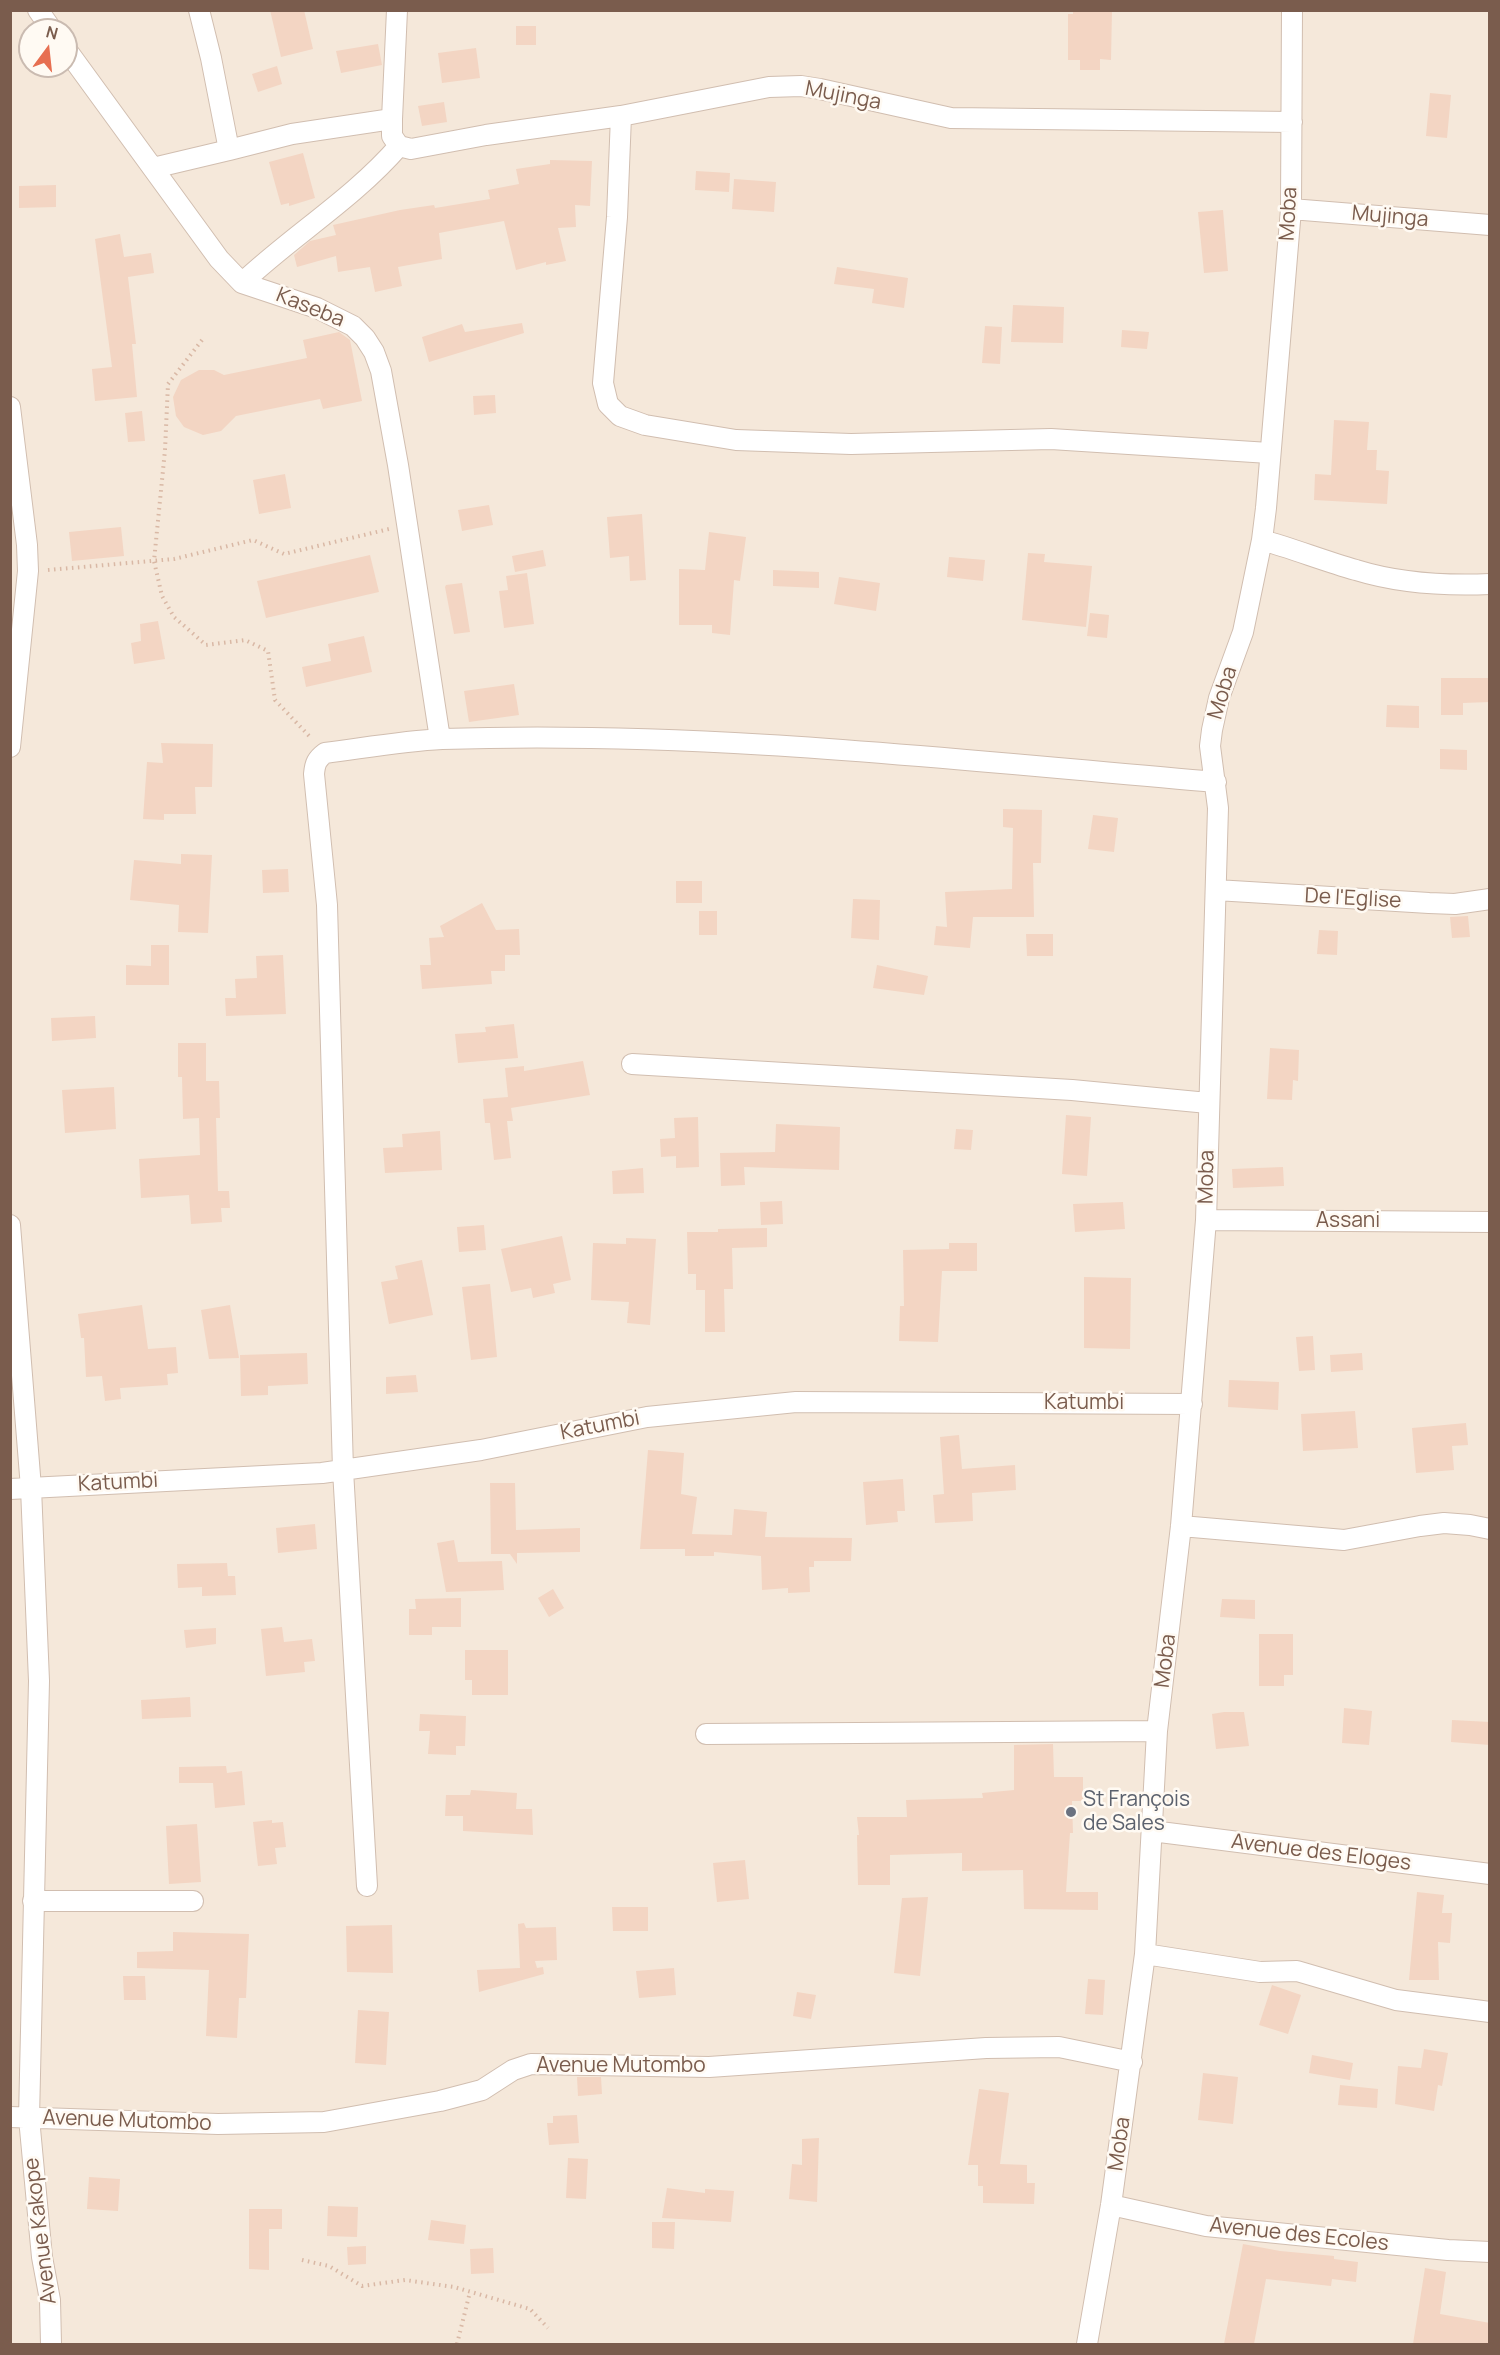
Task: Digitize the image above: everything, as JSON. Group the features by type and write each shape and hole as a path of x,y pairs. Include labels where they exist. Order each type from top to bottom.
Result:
{"street":[{"path":"199,10 212,58 229,150"},
{"path":"242,283 273,254 378,171 399,146 392,136 397,10"},
{"name":"Moba","path":"1087,2344 1111,2205 1146,1954 1157,1731 1181,1526 1206,1220 1218,808 1210,746 1219,698 1243,632 1263,540 1291,209 1292,10"},
{"name":"Kaseba","path":"78,65 219,259 242,283 335,316 353,326 374,352 381,371 408,525 440,739"},
{"name":"Mujinga","path":"399,146 411,149 486,135 621,116 770,87 787,86 820,89 951,118 1292,123"},
{"path":"621,116 617,217 603,383 608,404 620,416 645,425 736,440 851,444 1051,439 1269,453"},
{"path":"153,168 292,134 392,119"},
{"name":"Mujinga","path":"1291,209 1490,225"},
{"path":"10,407 27,544 28,571 10,747"},
{"path":"1263,540 1357,571 1410,582 1490,584"},
{"path":"367,1886 344,1470 327,905 314,774 315,763 325,753 440,739 562,738 694,741 902,755 1216,782"},
{"name":"De l'Eglise","path":"1216,891 1429,903 1462,903 1490,899"},
{"path":"632,1064 1072,1090 1208,1103"},
{"name":"Assani","path":"1206,1220 1490,1222"},
{"name":"Avenue Kakope","path":"10,1225 31,1488 39,1681 33,1900 20,2117 50,2300 51,2344"},
{"name":"Katumbi","path":"10,1489 322,1473 481,1450 647,1417 796,1402 1192,1404"},
{"path":"1181,1526 1344,1540 1444,1523 1470,1524 1490,1529"},
{"path":"706,1734 1157,1731"},
{"name":"Avenue des Eloges","path":"1152,1831 1490,1874"},
{"path":"33,1900 193,1901"},
{"path":"1146,1954 1260,1972 1297,1971 1396,2000 1490,2012"},
{"name":"Avenue Mutombo","path":"20,2117 218,2124 324,2122 440,2102 482,2090 513,2070 531,2064 709,2067 986,2048 1059,2047 1132,2062"},
{"name":"Avenue des Ecoles","path":"1111,2205 1206,2226 1412,2247 1490,2252"}],"path":[{"path":"202,340 168,384 165,450 154,561 162,596 174,617 206,645 245,640 268,651 274,700 325,753"},
{"path":"28,571 68,570 174,559 253,540 284,554 408,525"},
{"path":"302,2260 329,2265 362,2286 405,2280 454,2287 530,2308 548,2328"},
{"path":"457,2344 470,2292"}],"shaded area":[{"path":"11,11 1489,11 1489,2344 11,2344"}],"building":[{"path":"270,10 304,10 313,49 281,57"},
{"path":"1073,10 1112,10 1111,60 1100,59 1100,70 1080,70 1080,60 1068,60 1068,14 1073,14"},
{"path":"516,26 536,26 536,45 516,45"},
{"path":"378,44 382,65 341,73 336,51"},
{"path":"476,48 480,78 442,83 438,53"},
{"path":"277,66 282,84 258,92 252,74"},
{"path":"1430,93 1451,95 1447,138 1426,136"},
{"path":"444,102 447,122 422,126 418,106"},
{"path":"303,153 315,198 289,206 289,203 281,205 269,162"},
{"path":"550,160 592,161 590,206 575,205 576,227 558,228 566,261 546,265 546,262 516,270 504,221 439,233 442,259 398,267 402,286 375,292 370,267 338,272 336,256 297,267 294,255 310,241 336,235 333,225 400,210 434,205 435,208 490,199 488,190 519,184 516,169 550,164"},
{"path":"696,171 730,173 729,192 695,190"},
{"path":"734,179 776,182 774,212 732,209"},
{"path":"56,185 56,207 19,208 19,186"},
{"path":"1223,210 1228,271 1204,273 1198,212"},
{"path":"120,234 124,257 151,253 154,273 128,277 136,344 132,344 137,397 95,401 92,369 112,367 95,239"},
{"path":"837,267 908,278 904,308 872,303 874,289 834,284"},
{"path":"1013,305 1064,307 1063,343 1011,342"},
{"path":"522,323 524,333 429,362 422,337 462,324 465,332"},
{"path":"985,326 1002,327 1000,364 982,363"},
{"path":"1122,330 1149,332 1147,349 1121,347"},
{"path":"339,332 350,340 362,401 323,409 320,399 236,416 221,431 203,435 184,427 176,416 173,397 181,380 199,370 214,370 224,375 307,358 303,340"},
{"path":"495,395 496,413 474,415 473,396"},
{"path":"142,411 145,441 128,442 125,413"},
{"path":"1334,420 1369,422 1367,450 1377,450 1376,470 1389,471 1387,504 1314,500 1315,474 1331,475"},
{"path":"285,474 291,508 259,514 253,480"},
{"path":"489,505 493,525 462,531 458,510"},
{"path":"642,514 646,580 630,581 629,556 610,558 607,517"},
{"path":"121,527 124,556 72,561 69,532"},
{"path":"709,532 746,537 740,581 734,580 730,635 712,633 712,625 679,625 679,569 705,570"},
{"path":"543,550 546,566 515,572 512,556"},
{"path":"1028,553 1045,554 1044,562 1092,566 1086,627 1022,620"},
{"path":"370,555 379,592 266,618 257,581"},
{"path":"949,557 985,560 983,581 947,577"},
{"path":"773,570 819,572 819,588 773,586"},
{"path":"527,573 534,624 504,628 499,591 508,590 506,576"},
{"path":"839,577 880,583 876,611 834,604"},
{"path":"462,583 470,632 454,634 445,587"},
{"path":"1090,613 1109,615 1107,638 1087,636"},
{"path":"158,621 165,659 134,664 131,643 141,641 140,624"},
{"path":"364,636 372,672 306,687 302,667 331,661 328,644"},
{"path":"1441,678 1490,678 1490,702 1463,703 1463,715 1441,715"},
{"path":"514,684 519,715 469,722 464,691"},
{"path":"1387,705 1419,706 1419,728 1386,727"},
{"path":"161,743 213,744 212,787 195,787 196,814 164,814 164,820 143,819 147,762 163,763"},
{"path":"1440,749 1467,750 1467,770 1440,769"},
{"path":"1003,809 1042,810 1041,863 1033,863 1034,917 973,917 970,948 934,945 936,926 947,927 945,892 1012,889 1013,828 1003,827"},
{"path":"1093,815 1118,818 1114,852 1088,849"},
{"path":"181,854 212,855 208,933 178,932 179,905 130,900 134,860 181,864"},
{"path":"288,869 289,892 263,893 262,870"},
{"path":"676,881 702,881 702,903 676,903"},
{"path":"853,899 880,900 879,940 851,938"},
{"path":"482,903 496,930 519,929 520,955 505,955 505,971 491,971 492,984 422,989 420,965 431,965 429,938 444,937 440,926"},
{"path":"699,911 717,911 717,935 699,935"},
{"path":"1468,916 1470,937 1452,938 1450,917"},
{"path":"1319,930 1338,931 1337,955 1317,954"},
{"path":"1026,934 1053,934 1053,956 1027,956"},
{"path":"151,945 169,945 169,985 126,985 126,965 151,966"},
{"path":"283,955 286,1014 226,1016 225,998 236,998 235,979 257,978 256,956"},
{"path":"877,965 928,976 924,995 873,988"},
{"path":"95,1016 96,1038 52,1041 51,1018"},
{"path":"514,1024 518,1058 458,1063 455,1034 486,1032 485,1027"},
{"path":"178,1043 206,1043 206,1081 219,1081 220,1118 216,1118 218,1191 229,1191 230,1208 221,1208 222,1222 191,1224 189,1195 141,1198 139,1159 200,1155 199,1118 183,1119 182,1077 178,1077"},
{"path":"1270,1048 1299,1050 1298,1081 1293,1080 1292,1100 1267,1099"},
{"path":"583,1061 590,1095 511,1108 513,1121 507,1121 511,1158 494,1160 490,1123 485,1123 483,1099 508,1097 505,1068 524,1066 524,1071"},
{"path":"114,1087 116,1129 65,1133 62,1090"},
{"path":"1066,1115 1091,1117 1087,1176 1062,1174"},
{"path":"698,1117 699,1167 676,1168 676,1156 661,1157 660,1139 675,1138 674,1118"},
{"path":"776,1124 840,1127 839,1170 744,1167 745,1185 721,1186 720,1153 775,1152"},
{"path":"956,1129 973,1130 971,1150 954,1149"},
{"path":"440,1131 442,1170 385,1173 383,1148 403,1147 402,1134"},
{"path":"1283,1167 1284,1186 1233,1188 1232,1169"},
{"path":"643,1168 644,1193 613,1194 612,1171"},
{"path":"782,1201 783,1224 761,1225 760,1202"},
{"path":"1123,1202 1125,1229 1075,1232 1073,1204"},
{"path":"484,1225 486,1250 459,1252 457,1227"},
{"path":"767,1228 767,1247 732,1248 733,1289 724,1289 725,1332 705,1332 705,1290 696,1290 696,1274 688,1274 687,1232"},
{"path":"562,1236 571,1280 553,1284 555,1293 533,1298 531,1288 511,1292 501,1249"},
{"path":"626,1238 656,1239 650,1325 627,1323 629,1302 591,1300 593,1243 626,1244"},
{"path":"949,1243 977,1243 977,1271 942,1271 938,1342 899,1341 900,1306 904,1306 903,1250 949,1249"},
{"path":"422,1260 433,1315 389,1324 381,1282 398,1279 395,1266"},
{"path":"1084,1277 1131,1278 1130,1349 1084,1348"},
{"path":"490,1284 497,1357 471,1360 462,1287"},
{"path":"142,1305 148,1349 176,1347 178,1373 167,1374 168,1385 120,1388 121,1399 105,1401 102,1376 86,1377 84,1338 81,1338 78,1314"},
{"path":"230,1305 239,1358 209,1359 201,1310"},
{"path":"1313,1336 1315,1370 1299,1371 1296,1337"},
{"path":"307,1353 308,1384 268,1386 268,1395 241,1396 240,1355"},
{"path":"1362,1353 1363,1370 1331,1372 1330,1355"},
{"path":"416,1375 418,1392 386,1394 386,1377"},
{"path":"1229,1380 1279,1382 1278,1410 1228,1407"},
{"path":"1355,1411 1358,1448 1303,1451 1301,1414"},
{"path":"1466,1423 1468,1445 1452,1446 1454,1470 1416,1473 1412,1428"},
{"path":"959,1435 962,1469 1015,1465 1016,1490 972,1493 973,1521 935,1523 933,1495 944,1494 940,1437"},
{"path":"648,1450 684,1453 681,1494 697,1497 692,1534 732,1535 734,1509 767,1512 765,1537 852,1538 851,1561 814,1561 814,1567 809,1567 810,1592 788,1593 788,1588 762,1590 761,1556 714,1552 714,1556 685,1556 685,1549 640,1549"},
{"path":"903,1479 905,1511 897,1511 898,1522 866,1525 863,1482"},
{"path":"490,1483 515,1483 516,1530 580,1528 580,1552 517,1553 517,1564 510,1554 491,1554"},
{"path":"315,1524 317,1549 278,1553 276,1528"},
{"path":"454,1540 458,1562 502,1561 504,1590 446,1592 437,1543"},
{"path":"227,1563 228,1576 235,1576 236,1595 202,1596 202,1587 178,1588 177,1564"},
{"path":"553,1589 564,1608 549,1617 538,1598"},
{"path":"461,1598 461,1627 432,1627 432,1635 409,1635 409,1609 416,1609 415,1599"},
{"path":"1222,1599 1255,1600 1255,1619 1220,1617"},
{"path":"282,1627 284,1642 312,1639 315,1661 304,1662 305,1672 266,1676 261,1629"},
{"path":"216,1628 216,1644 186,1648 184,1630"},
{"path":"1259,1634 1293,1634 1293,1675 1284,1675 1284,1686 1259,1686"},
{"path":"465,1650 508,1650 508,1695 472,1695 472,1680 465,1680"},
{"path":"190,1697 191,1717 142,1719 141,1700"},
{"path":"1344,1708 1372,1711 1369,1745 1342,1743"},
{"path":"1244,1712 1249,1746 1216,1749 1212,1714"},
{"path":"420,1714 466,1716 465,1746 456,1746 456,1755 428,1754 430,1731 419,1731"},
{"path":"1452,1720 1490,1722 1490,1745 1451,1742"},
{"path":"1053,1744 1054,1777 1083,1777 1083,1801 1072,1801 1073,1833 1070,1833 1066,1892 1098,1892 1098,1910 1024,1909 1023,1870 962,1871 962,1853 890,1855 890,1885 858,1885 857,1817 907,1817 906,1800 983,1798 982,1793 1014,1790 1014,1745"},
{"path":"226,1766 227,1773 242,1771 245,1805 215,1808 213,1783 179,1783 179,1767"},
{"path":"471,1790 517,1793 516,1809 532,1809 533,1835 463,1831 463,1816 445,1816 446,1795 470,1795"},
{"path":"272,1820 272,1823 283,1822 286,1847 275,1848 277,1864 258,1866 253,1822"},
{"path":"197,1824 201,1882 169,1884 166,1826"},
{"path":"745,1860 749,1899 717,1902 713,1863"},
{"path":"1417,1892 1444,1895 1442,1913 1452,1913 1450,1943 1438,1942 1439,1980 1409,1980"},
{"path":"928,1897 920,1976 894,1973 902,1898"},
{"path":"612,1907 648,1907 648,1931 613,1931"},
{"path":"524,1923 526,1928 556,1927 557,1960 535,1961 537,1968 543,1967 544,1974 479,1992 477,1970 520,1968 518,1924"},
{"path":"392,1925 393,1973 347,1972 346,1926"},
{"path":"173,1932 249,1934 246,1998 239,1998 237,2038 206,2036 209,1970 137,1968 137,1952 173,1951"},
{"path":"674,1968 676,1995 639,1998 636,1971"},
{"path":"123,1976 145,1976 146,2000 124,2000"},
{"path":"1088,1979 1105,1980 1103,2015 1085,2014"},
{"path":"1272,1985 1301,1995 1288,2034 1259,2025"},
{"path":"797,1992 816,1995 811,2019 793,2016"},
{"path":"358,2010 389,2012 386,2065 355,2063"},
{"path":"1424,2049 1448,2053 1442,2086 1438,2085 1434,2111 1395,2104 1398,2066 1421,2068"},
{"path":"1312,2055 1353,2063 1350,2080 1309,2073"},
{"path":"1203,2073 1238,2077 1233,2124 1198,2120"},
{"path":"577,2077 601,2077 602,2094 578,2096"},
{"path":"1340,2085 1378,2089 1377,2108 1338,2105"},
{"path":"979,2089 1009,2093 1000,2164 1027,2165 1027,2183 1035,2183 1034,2204 983,2203 983,2186 978,2186 978,2165 968,2165"},
{"path":"577,2115 579,2143 549,2145 547,2123 553,2123 553,2116"},
{"path":"819,2138 817,2202 789,2199 792,2164 802,2165 802,2139"},
{"path":"568,2158 588,2159 586,2199 566,2198"},
{"path":"89,2177 120,2179 118,2211 87,2209"},
{"path":"667,2188 705,2193 705,2189 734,2191 731,2222 662,2218"},
{"path":"328,2206 358,2207 357,2237 327,2236"},
{"path":"249,2209 282,2209 282,2229 269,2229 269,2270 249,2269"},
{"path":"431,2220 466,2225 464,2244 428,2240"},
{"path":"652,2222 675,2222 674,2249 652,2248"},
{"path":"1243,2244 1280,2251 1334,2256 1334,2259 1358,2262 1356,2282 1332,2279 1331,2286 1266,2279 1254,2344 1224,2344"},
{"path":"366,2246 366,2264 348,2265 347,2247"},
{"path":"493,2248 494,2273 471,2274 470,2249"},
{"path":"1425,2268 1446,2272 1440,2314 1490,2323 1490,2344 1413,2344"}],"place":[{"name":"St François de Sales","path":"1071,1812"}]}
